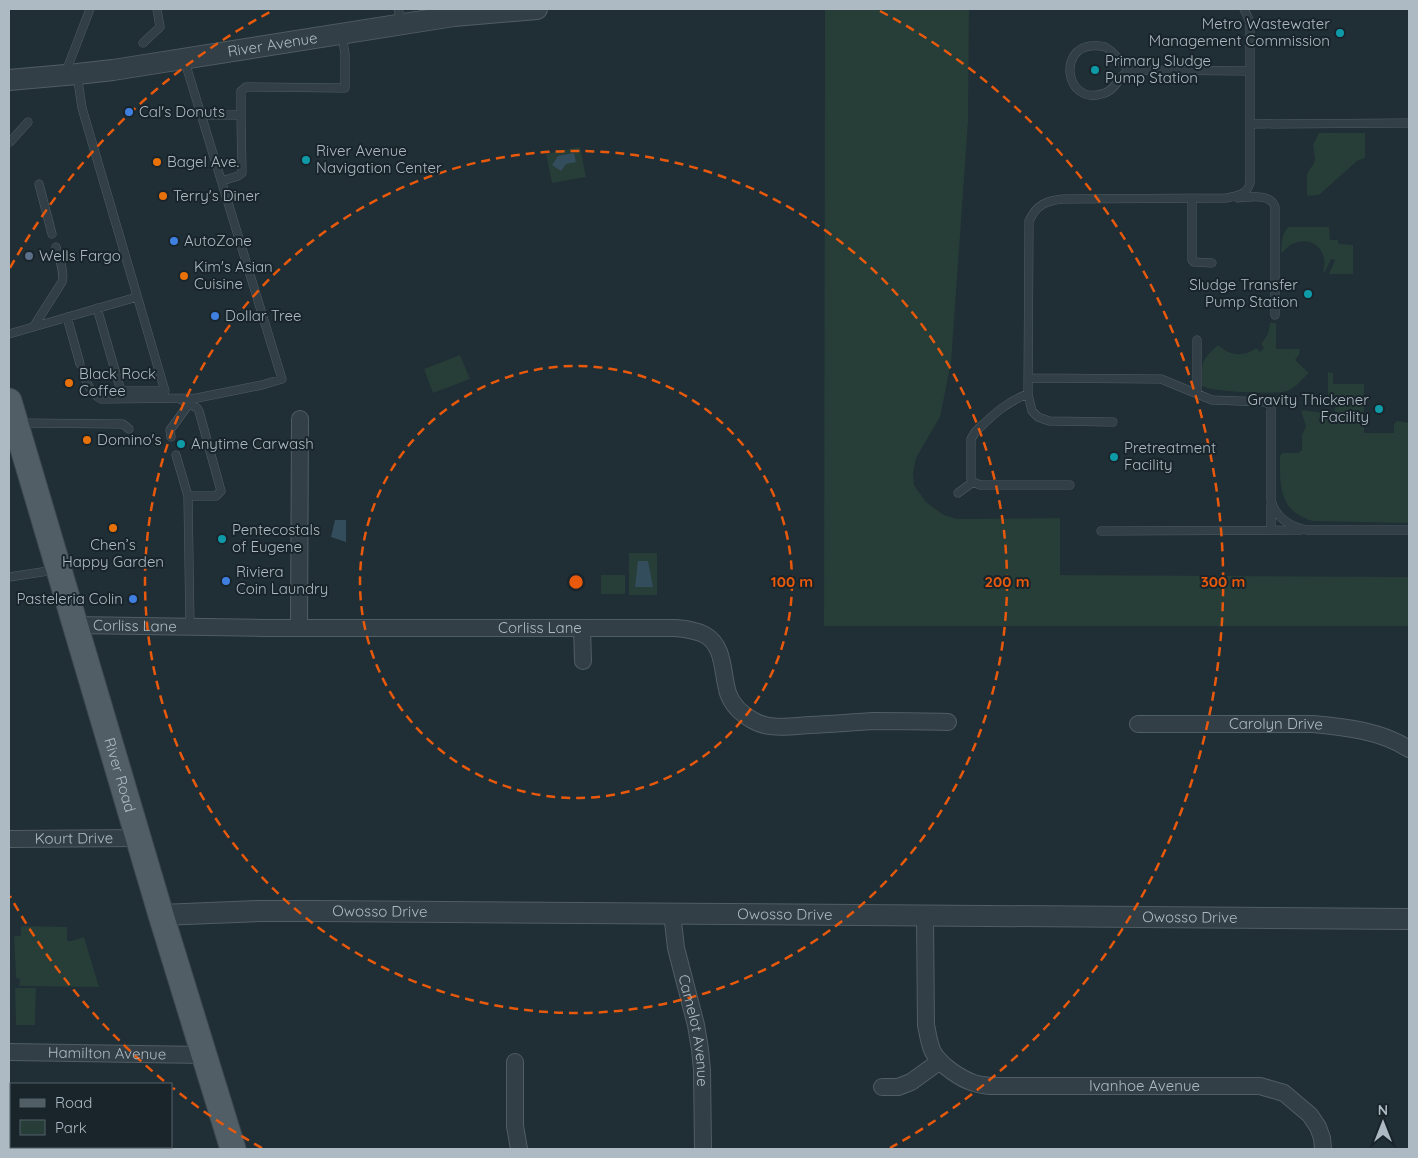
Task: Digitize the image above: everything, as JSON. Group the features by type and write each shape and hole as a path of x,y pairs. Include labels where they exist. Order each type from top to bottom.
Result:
{"main road":[{"name":"River Road","path":"12,412 161,915 233,1149"}],"street":[{"name":"River Avenue","path":"9,80 71,75 342,34 400,16 454,16 537,9"},
{"path":"299,628 300,419"},
{"name":"Corliss Lane","path":"75,625 299,628 675,628 692,630 705,635 714,642 718,650 728,694 743,714 756,722 765,725 782,726 875,721 948,722"},
{"path":"582,628 582,662"},
{"name":"Carolyn Drive","path":"1138,724 1313,724 1339,726 1361,730 1388,739 1409,749"},
{"name":"Kourt Drive","path":"9,839 139,838"},
{"name":"Owosso Drive","path":"161,915 260,911 1409,919"},
{"name":"Camelot Avenue","path":"672,914 676,948 696,1025 700,1049 703,1149"},
{"name":"Ivanhoe Avenue","path":"926,916 926,1025 934,1053 940,1061 963,1078 974,1083 990,1086 1260,1086 1284,1093 1310,1115 1318,1127 1323,1149"},
{"name":"Hamilton Avenue","path":"9,1052 204,1055"},
{"path":"882,1087 898,1087 911,1082 940,1061"},
{"path":"515,1062 515,1126 519,1149"}],"lane":[{"path":"90,9 71,75 165,391"},
{"path":"143,43 160,27 157,9"},
{"path":"1226,198 1243,194 1248,190 1250,183 1250,22 1244,9"},
{"path":"222,181 242,173 242,90 246,87 345,88 346,54 342,34"},
{"path":"1130,70 1124,67 1111,51 1102,46 1084,47 1072,58 1070,77 1077,89 1084,94 1091,95 1106,93 1113,89 1125,72 1130,70 1250,71"},
{"path":"83,374 95,396 101,399 197,398 282,379 184,58"},
{"path":"1118,60 1121,68 1120,79"},
{"path":"202,115 242,115"},
{"path":"10,142 28,122"},
{"path":"1251,124 1409,123"},
{"path":"1250,183 1254,194 1258,197"},
{"path":"39,184 52,234"},
{"path":"1113,422 1049,421 1038,417 1032,411 1028,394 1029,221 1033,212 1041,204 1063,198 1264,197 1272,200 1276,207 1275,314"},
{"path":"1192,198 1192,260 1194,262 1212,262"},
{"path":"34,326 64,277 56,247"},
{"path":"9,334 137,296"},
{"path":"97,308 121,391 165,391 197,408 202,417 222,491 216,496 188,496"},
{"path":"67,317 80,364"},
{"path":"1197,340 1197,394"},
{"path":"1028,378 1161,379 1206,398 1269,403 1271,406 1271,530"},
{"path":"1028,394 1005,405 973,435 971,439 971,479 980,485 1070,485"},
{"path":"171,437 170,430 189,404"},
{"path":"12,412 123,424 129,429"},
{"path":"176,455 188,496 190,627"},
{"path":"958,493 973,482"},
{"path":"1271,500 1283,520 1307,530"},
{"path":"1100,531 1409,530"},
{"path":"9,577 59,570"}],"green space":[{"path":"825,9 969,9 968,122 951,363 940,417 916,458 913,473 914,485 926,502 944,515 957,519 1060,518 1060,575 1409,577 1409,626 824,626"},
{"path":"1319,133 1365,133 1365,158 1357,161 1319,195 1307,196 1307,174 1314,163 1313,145"},
{"path":"580,147 586,177 552,183 546,154"},
{"path":"1289,227 1329,227 1330,240 1338,240 1340,244 1353,245 1353,274 1329,274 1335,260 1331,259 1325,272 1323,271 1323,254 1312,243 1298,242 1281,252 1283,235"},
{"path":"1270,323 1276,323 1276,349 1300,349 1299,355 1295,360 1309,373 1299,383 1287,391 1270,393 1231,391 1202,386 1203,363 1212,350 1218,345 1236,354 1246,353 1256,348 1260,352 1264,348 1261,344 1268,334"},
{"path":"460,355 470,379 433,393 424,369"},
{"path":"1328,372 1333,373 1333,384 1364,384 1364,433 1394,433 1394,424 1397,421 1409,423 1409,523 1312,521 1301,516 1287,504 1281,487 1280,456 1282,453 1298,453 1302,450 1302,435 1306,426 1302,410 1324,413 1318,420 1321,423 1326,417 1332,416 1336,412 1334,410 1335,405 1340,400 1336,398 1332,403 1328,399"},
{"path":"629,553 657,553 657,595 629,595"},
{"path":"601,575 625,575 625,594 601,594"},
{"path":"21,926 67,927 67,941 84,937 99,987 19,986 20,979 16,978 14,936 21,936"},
{"path":"15,988 36,988 35,1025 16,1025"}],"water":[{"path":"574,153 576,162 566,164 561,171 552,165 558,156"},
{"path":"335,520 346,520 346,542 331,537"},
{"path":"638,561 648,561 653,587 635,587"}],"place":[{"name":"Metro Wastewater Management Commission","path":"1340,33"},
{"name":"Primary Sludge Pump Station","path":"1095,70"},
{"name":"Cal's Donuts","path":"129,112"},
{"name":"River Avenue Navigation Center","path":"306,160"},
{"name":"Bagel Ave.","path":"157,162"},
{"name":"Terry's Diner","path":"163,196"},
{"name":"AutoZone","path":"174,241"},
{"name":"Wells Fargo","path":"29,256"},
{"name":"Kim's Asian Cuisine","path":"184,276"},
{"name":"Sludge Transfer Pump Station","path":"1308,294"},
{"name":"Dollar Tree","path":"215,316"},
{"name":"Black Rock Coffee","path":"69,383"},
{"name":"Gravity Thickener Facility","path":"1379,409"},
{"name":"Domino's","path":"87,440"},
{"name":"Anytime Carwash","path":"181,444"},
{"name":"Pretreatment Facility","path":"1114,457"},
{"name":"Chen’s Happy Garden","path":"113,528"},
{"name":"Pentecostals of Eugene","path":"222,539"},
{"name":"Riviera Coin Laundry","path":"226,581"},
{"name":"Pasteleria Colin","path":"133,599"}]}
